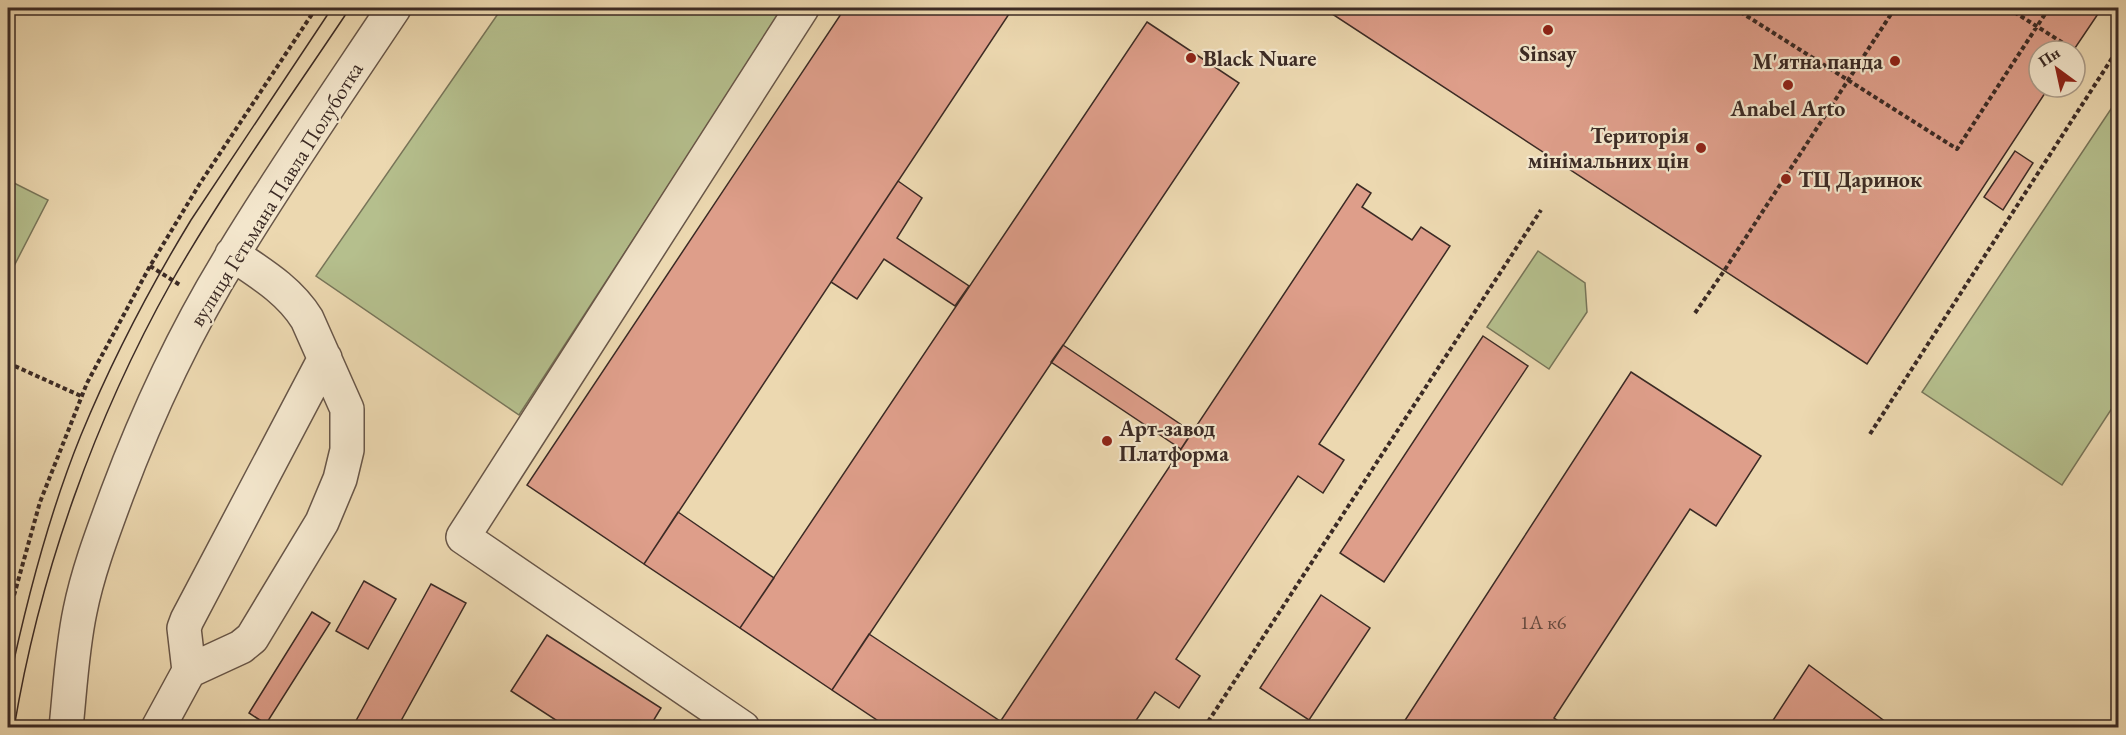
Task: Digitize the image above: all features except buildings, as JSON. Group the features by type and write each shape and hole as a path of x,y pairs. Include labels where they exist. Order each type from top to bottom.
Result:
{"street":[{"name":"вулиця Гетьмана Павла Полуботка","path":"66,728 80,611 93,561 132,453 155,401 177,354 232,254 394,8"},
{"path":"743,728 463,537 802,8"},
{"path":"189,671 242,647 252,638 322,522 340,479 347,450 347,409 307,319 284,291 232,254"},
{"path":"158,728 189,671 184,628 187,620 325,358"}],"path":[{"path":"8,617 40,502 81,396 150,266 199,185 316,8"},
{"path":"1734,8 1957,149 2049,8"},
{"path":"1695,313 1896,8"},
{"path":"2008,8 2057,39"},
{"path":"1870,434 2116,52 2118,54"},
{"path":"1204,728 1541,210"},
{"path":"8,363 81,396"}],"green space":[{"path":"502,8 784,8 519,415 316,276"},
{"path":"2117,100 2118,399 2062,485 1922,392"},
{"path":"8,180 48,200 14,266 8,263"},
{"path":"1538,251 1585,283 1587,312 1549,369 1487,327"}],"tram line":[{"path":"8,688 22,624 48,528 69,466 105,379 160,272 191,220 332,8"},
{"path":"14,728 25,670 55,554 74,497 118,387 144,333 193,246 236,177 350,8"}],"place":[{"name":"Sinsay","path":"1548,30"},
{"name":"Black Nuare","path":"1191,58"},
{"name":"М'ятна панда","path":"1895,61"},
{"name":"Anabel Arto","path":"1788,85"},
{"name":"Територія мінімальних цін","path":"1701,148"},
{"name":"ТЦ Даринок","path":"1786,179"},
{"name":"Арт-завод Платформа","path":"1107,441"}]}
